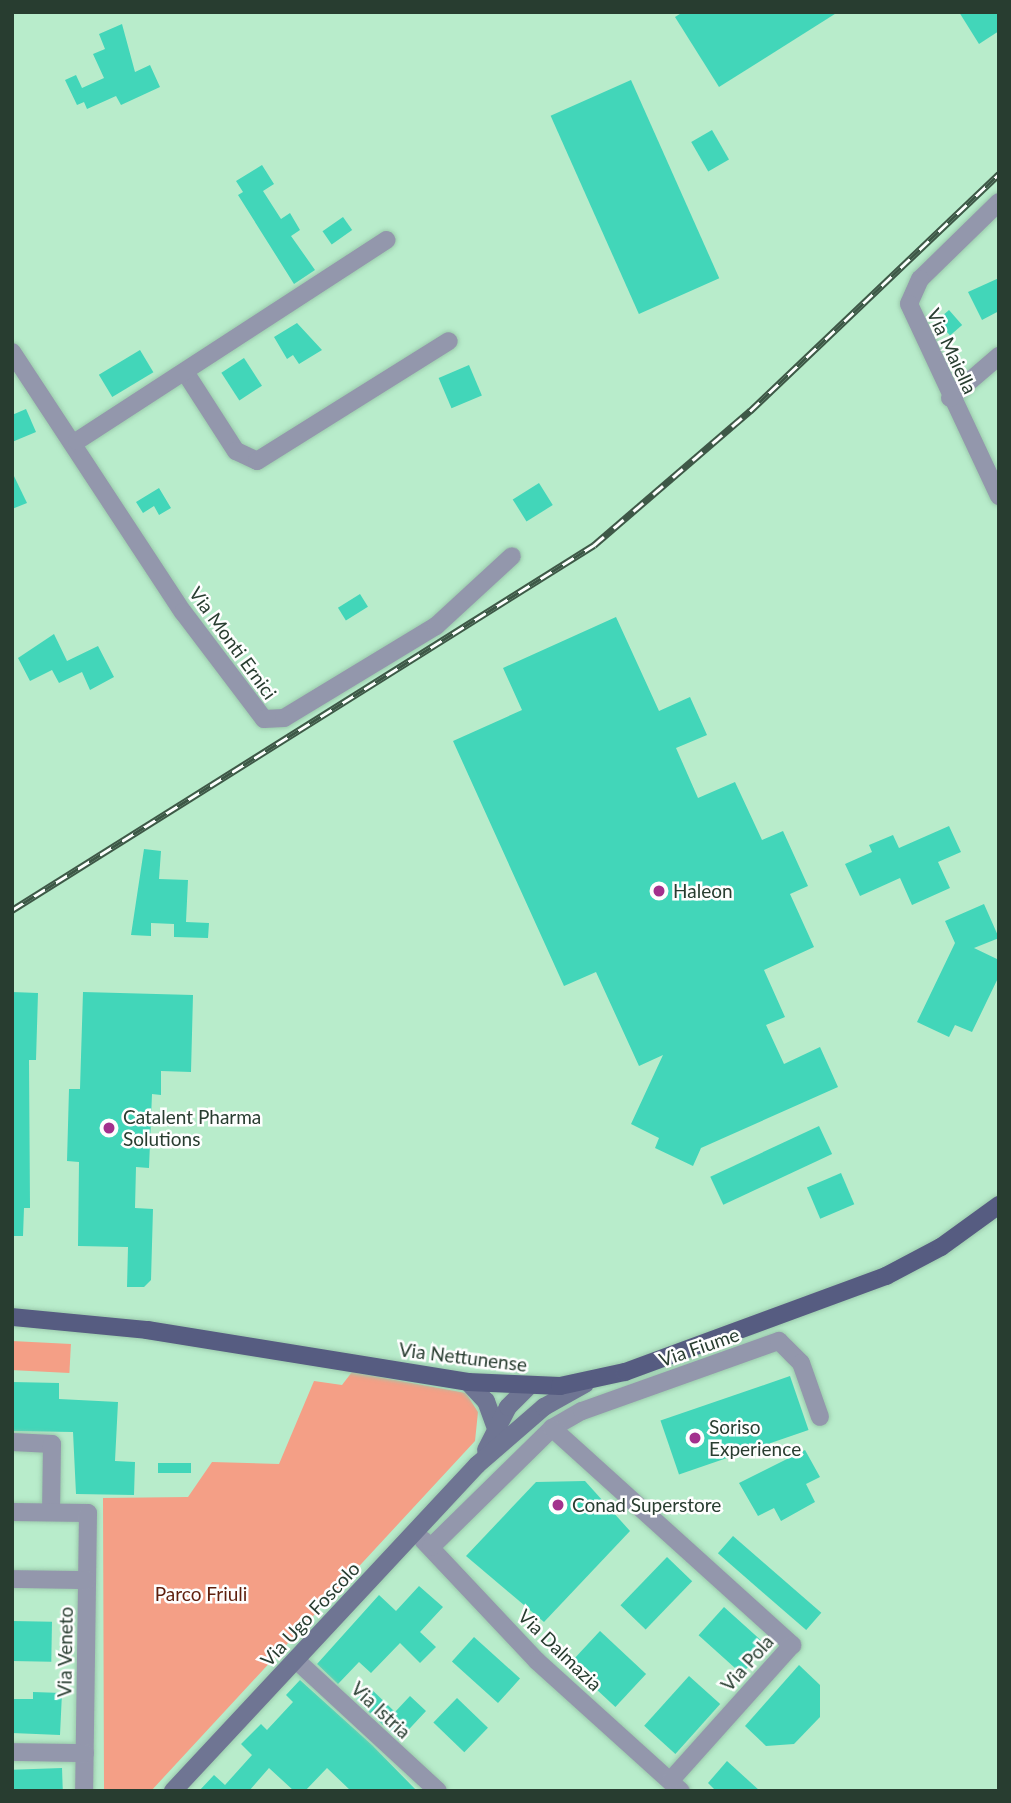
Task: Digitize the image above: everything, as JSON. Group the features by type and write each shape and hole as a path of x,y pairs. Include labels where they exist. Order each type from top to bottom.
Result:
{"main road":[{"name":"Via Nettunense","path":"12,1317 147,1330 468,1382 528,1387 594,1380 886,1276 941,1247 999,1205"}],"street":[{"name":"Via Maiella","path":"999,202 920,279 910,297 913,320 999,496"},
{"path":"77,441 387,240"},
{"path":"186,372 236,451 257,461 449,341"},
{"name":"Via Monti Ernici","path":"12,352 77,441 183,612 267,720 284,718 436,626 512,556"},
{"path":"950,398 999,356"},
{"name":"Via Fiume","path":"430,1547 522,1454 552,1428 582,1411 779,1341 801,1363 820,1417"},
{"name":"Via Ugo Foscolo","path":"173,1791 507,1433 565,1393 594,1380"},
{"path":"468,1382 486,1401 522,1454"},
{"name":"Via Ugo Foscolo","path":"507,1433 528,1387"},
{"name":"Via Pola","path":"552,1428 792,1645 678,1787"},
{"path":"12,1442 52,1444 51,1512 12,1512"},
{"name":"Via Veneto","path":"51,1512 88,1513 84,1791"},
{"name":"Via Dalmazia","path":"415,1532 537,1661 678,1787"},
{"path":"12,1578 87,1580"},
{"name":"Via Istria","path":"296,1660 438,1791"},
{"path":"12,1752 85,1752"}],"green space":[{"path":"12,1341 71,1344 69,1373 12,1370"},
{"name":"Parco Friuli","path":"352,1372 466,1393 478,1412 475,1441 151,1791 104,1791 103,1498 188,1497 212,1462 279,1464 314,1381 342,1385"}],"building":[{"path":"683,12 838,12 719,87 675,17"},
{"path":"959,12 999,12 999,31 979,44"},
{"path":"122,24 135,72 150,65 160,87 121,105 116,96 87,109 84,102 77,105 65,80 76,75 82,88 104,78 93,54 105,49 99,34"},
{"path":"631,80 719,278 639,314 551,116"},
{"path":"712,130 729,159 708,171 691,142"},
{"path":"262,165 274,184 263,191 281,219 290,213 300,230 291,236 315,270 294,284 238,195 243,192 236,181"},
{"path":"343,217 352,230 332,244 323,231"},
{"path":"999,278 999,311 982,320 968,292"},
{"path":"949,310 962,325 950,336 937,320"},
{"path":"297,323 322,350 299,364 293,355 287,359 274,337"},
{"path":"140,350 153,372 112,397 99,375"},
{"path":"244,358 262,386 239,400 221,373"},
{"path":"469,365 482,395 452,408 439,378"},
{"path":"26,409 36,432 12,442 12,415"},
{"path":"12,472 27,503 12,509"},
{"path":"539,483 553,505 526,521 513,499"},
{"path":"159,488 171,508 159,515 154,506 143,513 136,502"},
{"path":"360,594 368,607 346,620 338,608"},
{"name":"Haleon","path":"616,617 659,711 690,697 707,735 676,748 698,798 735,782 762,840 783,831 808,886 790,894 814,947 764,970 785,1017 766,1025 784,1064 820,1047 838,1087 701,1148 693,1166 655,1148 659,1138 631,1124 663,1055 639,1066 596,972 564,986 453,741 522,710 503,668"},
{"path":"54,634 67,661 98,646 114,677 90,690 82,672 59,683 52,670 30,681 18,658"},
{"path":"949,826 961,852 938,862 950,888 912,905 900,878 860,896 845,864 872,852 869,845 893,835 899,848"},
{"path":"144,849 161,851 159,879 188,880 186,922 209,923 208,938 174,937 174,924 151,923 151,936 131,935"},
{"path":"984,904 999,938 974,948 999,960 999,976 972,1032 955,1025 949,1037 917,1022 955,943 945,921"},
{"path":"12,992 38,993 36,1060 29,1060 30,1208 24,1208 23,1236 12,1236"},
{"name":"Catalent Pharma Solutions","path":"83,992 193,995 191,1072 161,1071 161,1095 152,1094 149,1168 136,1167 135,1208 153,1209 151,1280 144,1287 127,1287 128,1247 78,1246 79,1162 67,1161 69,1089 80,1089"},
{"path":"819,1126 832,1154 723,1205 710,1177"},
{"path":"841,1173 854,1204 820,1219 807,1187"},
{"path":"790,1376 809,1430 679,1474 660,1421"},
{"path":"12,1382 59,1383 59,1399 118,1402 115,1461 135,1462 134,1495 76,1494 73,1432 12,1431"},
{"path":"805,1450 820,1477 806,1484 815,1502 781,1521 774,1508 758,1516 739,1483"},
{"path":"158,1463 191,1463 191,1473 158,1473"},
{"path":"585,1481 630,1531 544,1622 466,1556 536,1482"},
{"path":"733,1536 821,1613 806,1630 718,1553"},
{"path":"667,1557 692,1581 646,1630 620,1605"},
{"path":"419,1586 443,1607 420,1632 436,1647 420,1663 400,1643 371,1673 359,1662 338,1684 317,1664 379,1595 396,1611"},
{"path":"724,1607 767,1646 742,1674 699,1635"},
{"path":"12,1621 52,1622 51,1662 12,1661"},
{"path":"600,1631 646,1674 615,1707 569,1664"},
{"path":"474,1637 520,1678 498,1703 452,1662"},
{"path":"799,1665 820,1685 820,1717 794,1744 766,1746 745,1726"},
{"path":"689,1676 720,1704 675,1754 644,1726"},
{"path":"300,1680 372,1745 417,1791 351,1791 327,1768 305,1791 294,1791 269,1768 249,1791 199,1791 214,1775 225,1785 252,1755 241,1744 261,1724 267,1730 293,1702 286,1695"},
{"path":"368,1686 395,1712 410,1696 426,1711 399,1740 356,1700"},
{"path":"33,1692 62,1693 60,1735 12,1733 12,1699 33,1699"},
{"path":"457,1698 488,1728 464,1752 433,1722"},
{"path":"727,1761 760,1791 716,1791 708,1783"},
{"path":"62,1768 63,1791 13,1791 12,1770"}],"railway":[{"path":"12,910 594,545 750,411 999,174"}],"place":[{"name":"Haleon","path":"659,891"},
{"name":"Catalent Pharma Solutions","path":"109,1128"},
{"name":"Soriso Experience","path":"695,1438"},
{"name":"Conad Superstore","path":"558,1505"}]}
